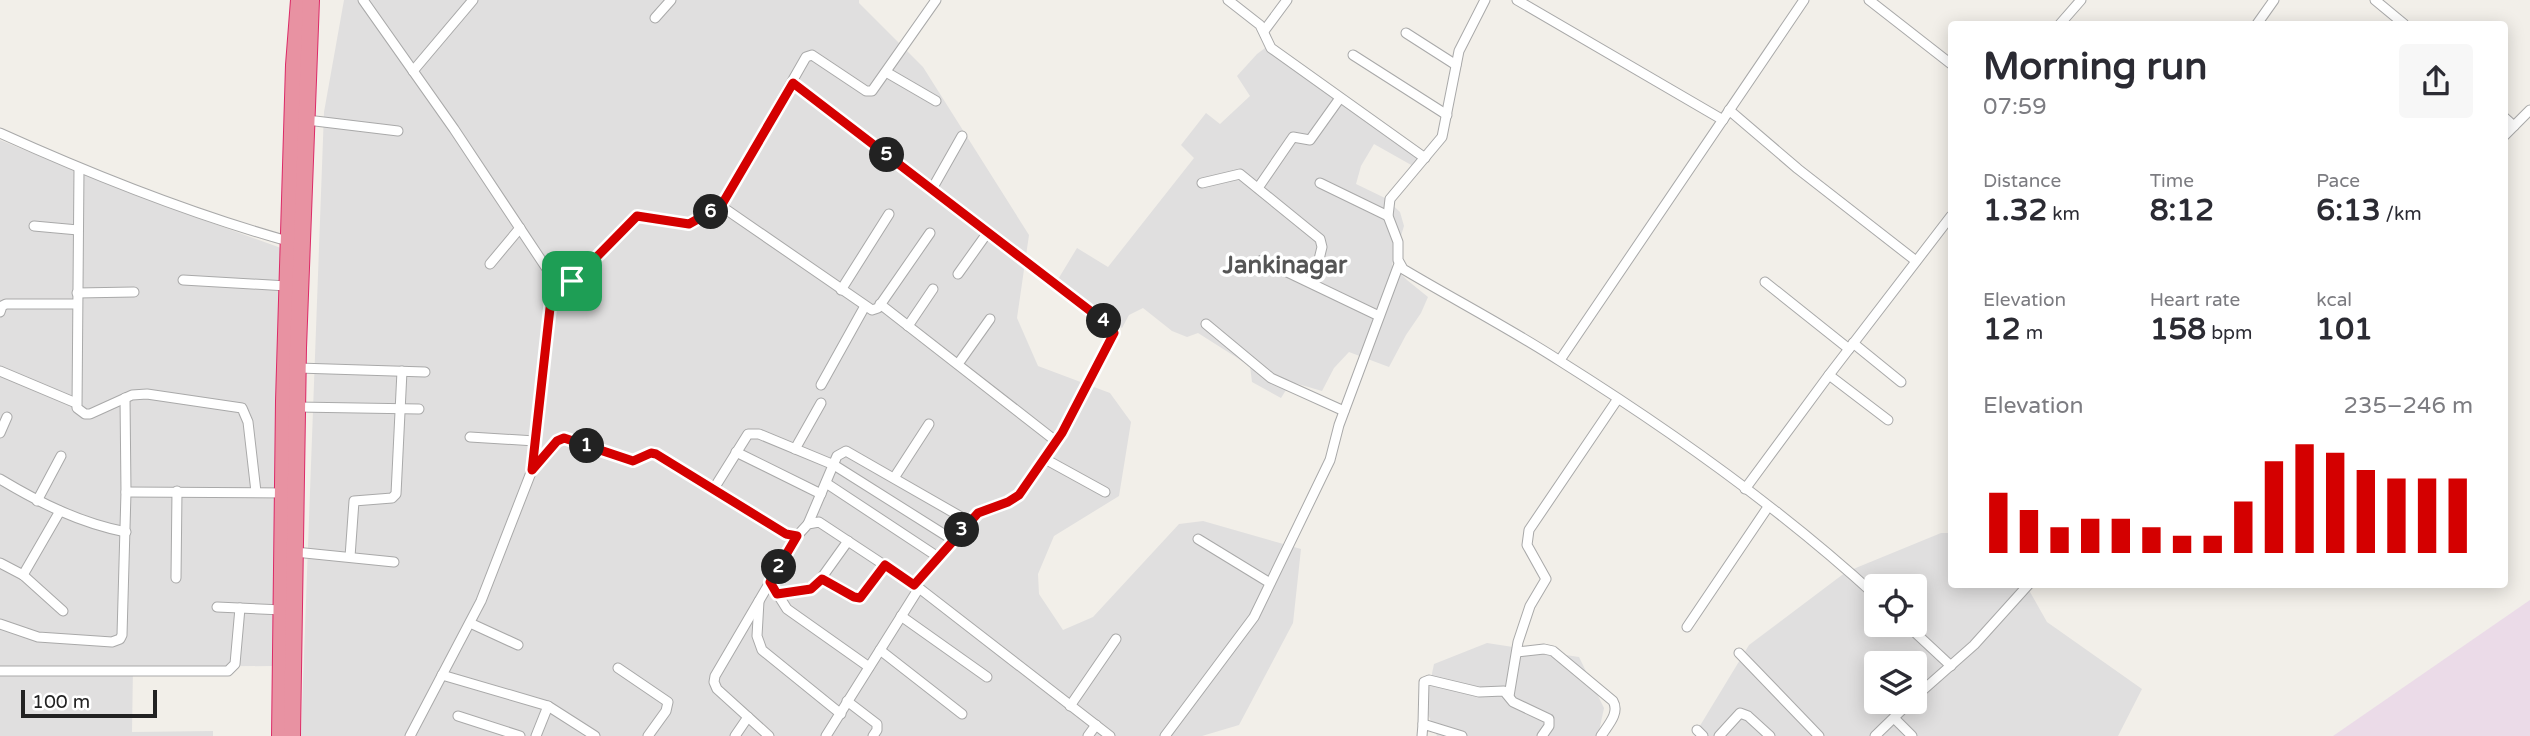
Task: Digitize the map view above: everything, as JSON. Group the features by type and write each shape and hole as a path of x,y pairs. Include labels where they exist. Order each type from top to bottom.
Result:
{"highway":[{"path":"280,736 283,610 297,407 294,65 299,0"},
{"path":"292,736 295,552 290,493 287,286 296,244 307,120 311,0"}],"street":[{"path":"363,0 551,275 552,290 532,470 470,623 410,736"},
{"path":"413,71 473,0"},
{"path":"655,19 671,0"},
{"path":"552,290 576,278 637,216 689,224 721,206 809,55 868,91 874,89 936,0"},
{"path":"1228,0 1260,25 1270,48 1425,158"},
{"path":"1264,31 1287,0"},
{"path":"1165,736 1247,629 1330,460 1343,411 1399,264 1398,242 1388,216 1390,199 1442,137 1459,51 1485,0"},
{"path":"1517,0 1723,120"},
{"path":"1560,360 1804,0"},
{"path":"1869,0 1948,62"},
{"path":"2063,21 2081,0"},
{"path":"2259,21 2274,0"},
{"path":"2375,0 2399,21"},
{"path":"1406,33 1456,65"},
{"path":"1353,55 1447,115"},
{"path":"886,72 936,100"},
{"path":"793,83 1110,326 1114,333 1057,442 1045,459 1014,499 986,509 970,522 938,557 916,587 901,616 826,736"},
{"path":"1258,188 1293,137 1310,140 1340,98"},
{"path":"1730,110 1798,169 1916,261"},
{"path":"2508,132 2530,110"},
{"path":"307,120 398,131"},
{"path":"2508,121 2514,127"},
{"path":"0,133 79,169 196,213 296,244"},
{"path":"932,189 961,136"},
{"path":"79,169 76,403 80,412 90,414 125,398 147,394 242,408 248,422 256,492"},
{"path":"1202,183 1240,174 1320,239 1322,247 1313,284"},
{"path":"1320,183 1388,216"},
{"path":"721,206 841,290 875,310 930,233"},
{"path":"841,290 889,214"},
{"path":"1745,489 1948,220"},
{"path":"34,226 78,230"},
{"path":"490,264 520,228"},
{"path":"958,274 988,232"},
{"path":"1262,260 1379,316"},
{"path":"1399,264 1403,269 1560,360 1745,489 1864,585"},
{"path":"183,279 287,286"},
{"path":"1765,282 1901,382"},
{"path":"908,326 933,289"},
{"path":"78,293 134,292"},
{"path":"0,312 6,304 77,304"},
{"path":"880,304 1057,442"},
{"path":"821,385 865,306"},
{"path":"958,364 990,319"},
{"path":"1206,324 1271,378 1343,411"},
{"path":"298,368 425,372"},
{"path":"0,371 76,403"},
{"path":"350,558 355,501 392,498 396,494 402,371"},
{"path":"1829,376 1888,420"},
{"path":"0,624 38,637 112,642 120,639 126,532 125,398"},
{"path":"1509,696 1517,652 1530,606 1546,579 1527,545 1529,530 1617,400"},
{"path":"795,449 821,403"},
{"path":"297,407 419,410"},
{"path":"0,433 8,417"},
{"path":"894,478 929,424"},
{"path":"713,489 751,433 759,434 834,465 953,540"},
{"path":"470,437 535,441"},
{"path":"532,470 557,441 564,438 633,461 651,453 656,454 786,534 797,536"},
{"path":"769,736 718,689 714,682 717,669 797,536 808,524 837,456 845,451 970,522"},
{"path":"736,452 821,494"},
{"path":"37,501 61,456"},
{"path":"1045,459 1105,492"},
{"path":"0,478 37,501 86,523 126,532"},
{"path":"826,483 938,557"},
{"path":"176,578 177,491"},
{"path":"126,492 290,493"},
{"path":"1687,626 1768,507"},
{"path":"23,575 60,511"},
{"path":"808,524 819,522 885,565 1110,736"},
{"path":"1198,539 1270,583"},
{"path":"777,594 811,589 822,579 848,541"},
{"path":"295,552 394,562"},
{"path":"0,562 23,575 63,611"},
{"path":"822,579 860,598 885,565"},
{"path":"770,582 788,609 869,667"},
{"path":"1927,687 1974,645 2025,588"},
{"path":"759,599 757,636 762,650 841,714"},
{"path":"217,607 283,610"},
{"path":"0,671 231,670 235,664 240,608"},
{"path":"901,616 987,677"},
{"path":"470,623 518,645"},
{"path":"1920,637 1951,666"},
{"path":"1070,706 1116,639"},
{"path":"1517,652 1544,649 1553,652 1613,701 1615,712 1601,736"},
{"path":"880,650 962,714"},
{"path":"1739,653 1819,736"},
{"path":"618,668 668,702 666,711 648,736"},
{"path":"442,675 548,706 595,736"},
{"path":"1422,736 1426,680 1479,692 1502,690 1513,702 1549,719 1549,726 1542,736"},
{"path":"847,701 877,724 873,736"},
{"path":"536,736 548,706"},
{"path":"1719,736 1740,713 1748,716 1770,736"},
{"path":"1875,736 1898,714"},
{"path":"457,716 520,736"},
{"path":"734,736 748,717"},
{"path":"1894,718 1912,736"},
{"path":"1423,724 1462,736"},
{"path":"1088,736 1096,725"}],"shaded area":[{"path":"344,0 859,0 923,67 1029,235 1017,318 1038,366 1110,393 1131,422 1119,496 1054,536 1038,574 1039,594 1063,630 1093,617 1179,524 1203,521 1301,549 1293,623 1239,725 1202,736 301,736 324,112"},
{"path":"1273,47 1421,154 1413,166 1374,144 1361,166 1356,184 1385,198 1400,212 1404,226 1392,265 1428,297 1389,367 1349,352 1334,368 1322,391 1291,382 1281,398 1252,382 1250,366 1198,333 1187,337 1172,331 1143,308 1129,315 1122,328 1057,281 1077,248 1108,267 1194,158 1181,145 1206,113 1220,124 1250,96 1237,76 1257,54 1265,48"},
{"path":"0,140 132,194 281,248 272,666 133,667 132,732 213,731 213,736 0,736"},
{"path":"1941,533 1948,533 1948,588 2028,588 2047,622 2142,689 2118,736 1703,736 1698,729 1749,645 1846,572"},
{"path":"2530,600 2530,736 2333,736"},
{"path":"1487,643 1579,657 1604,708 1598,736 1437,736 1425,707 1434,664"}],"district":[{"name":"Jankinagar","path":"1285,265"}],"route":[{"path":"793,83 1110,326 1114,338 1062,433 1019,495 978,513 914,585 885,565 860,598 822,579 811,589 777,594 770,582 797,536 786,534 656,454 647,454 633,461 564,438 557,441 532,470 552,290 572,281 632,218 643,215 689,224 721,206 793,83"}]}
